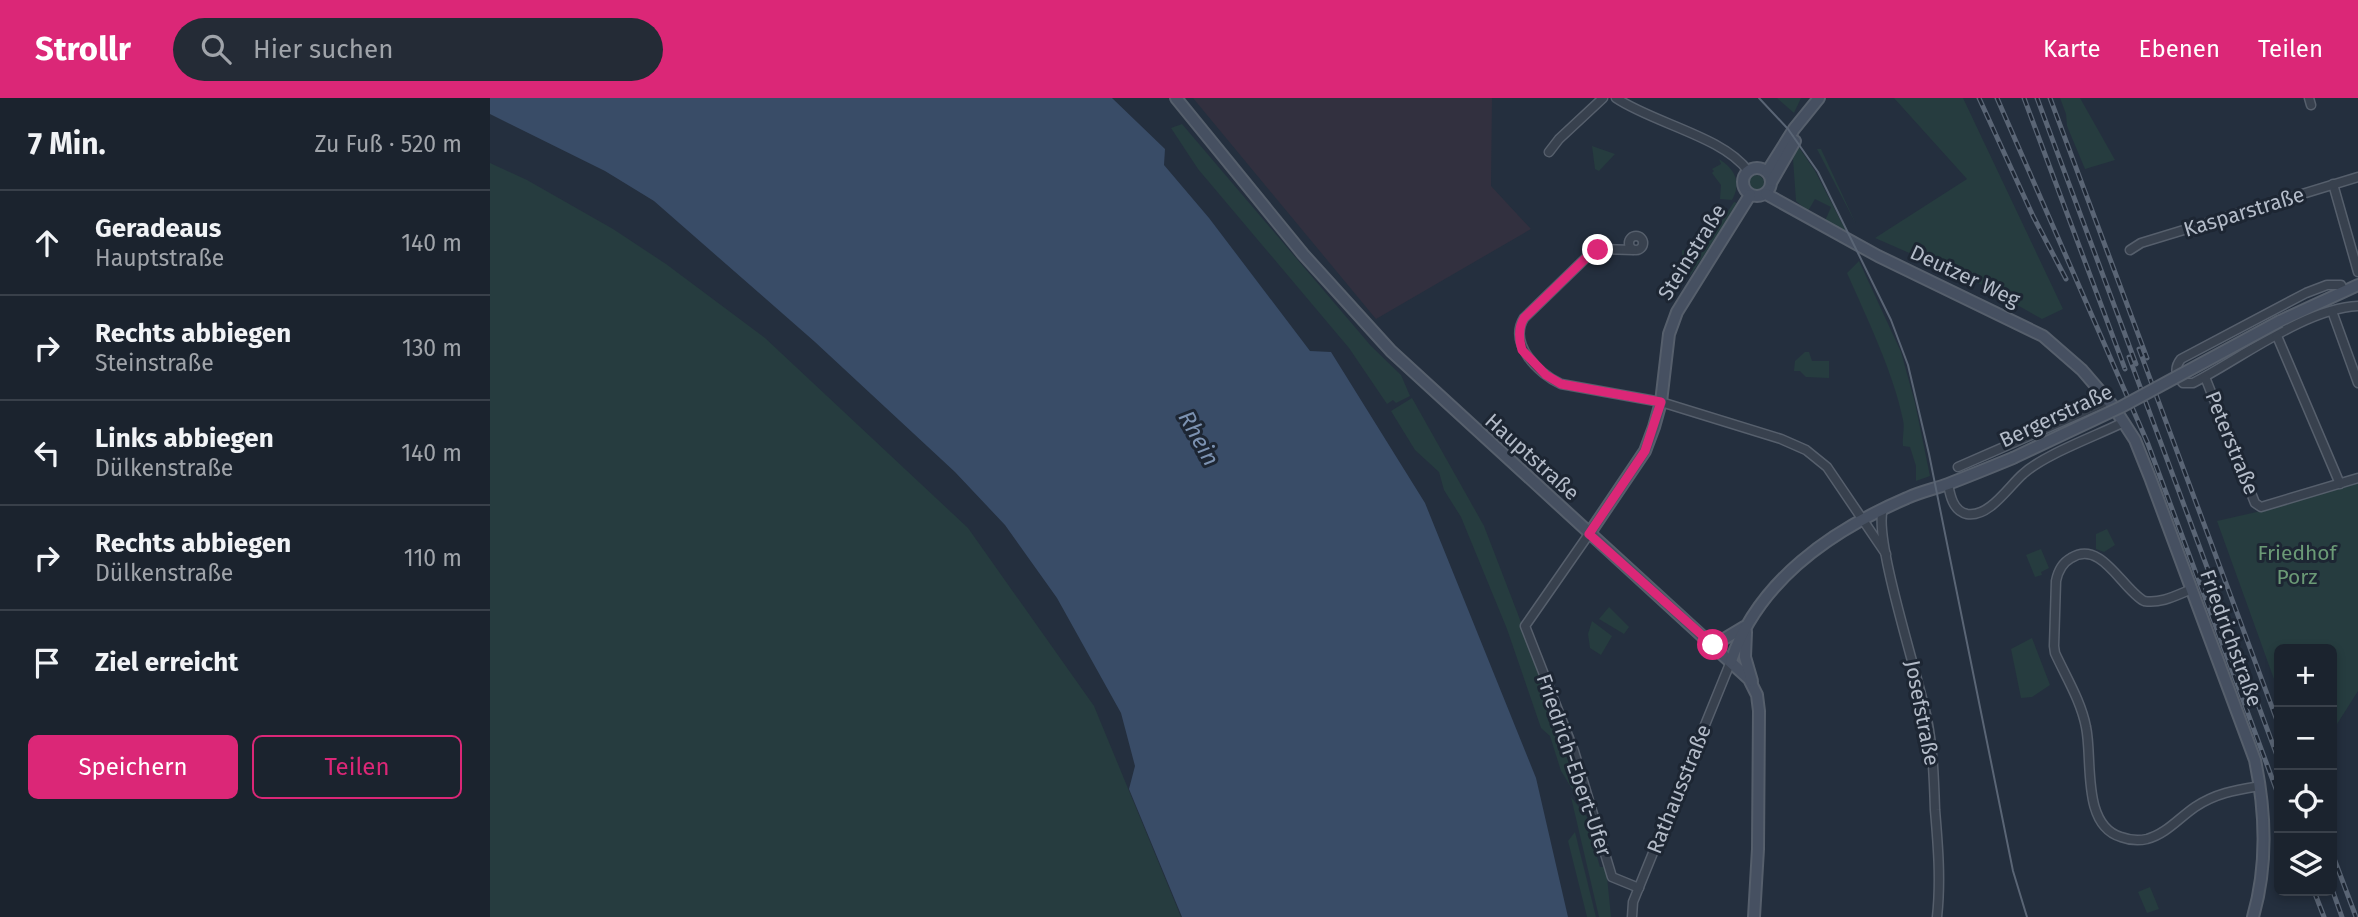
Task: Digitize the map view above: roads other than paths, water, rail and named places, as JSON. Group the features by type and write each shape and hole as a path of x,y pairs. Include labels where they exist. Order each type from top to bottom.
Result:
{"street":[{"name":"Hauptstraße","path":"1175,98 1303,254 1391,351 1731,661 1753,687"},
{"path":"1549,152 1559,139 1603,98"},
{"path":"1616,98 1650,117 1720,148 1738,159 1748,171"},
{"path":"1769,176 1819,98"},
{"path":"1758,168 1769,176 1771,187 1766,194 1760,197 1750,195 1743,183 1748,171 1758,168"},
{"name":"Kasparstraße","path":"2130,250 2141,243 2358,177"},
{"path":"2333,184 2358,272"},
{"name":"Deutzer Weg","path":"1766,194 1878,256 2043,336 2082,370 2124,422"},
{"name":"Steinstraße","path":"1525,626 1645,451 1661,402 1672,323 1750,195"},
{"name":"Josefstraße","path":"1633,250 1601,249 1591,253 1524,318 1520,328 1522,350 1546,375 1561,384 1661,402 1782,439 1806,450 1827,467 1886,554"},
{"name":"Bergerstraße","path":"2205,377 2193,383 2183,383 2176,374 2177,365 2181,359 2306,293 2327,285 2341,285 2343,290"},
{"name":"Bergerstraße","path":"1731,661 1746,625 1768,593 1816,550 1863,520 1909,496 1948,484 2013,458 2121,407 2280,321 2343,290 2358,286"},
{"path":"2205,377 2277,336 2332,311 2358,306"},
{"path":"2332,311 2358,383"},
{"path":"2277,336 2340,484 2358,478"},
{"name":"Peterstraße","path":"2205,377 2255,503 2261,507 2340,484"},
{"name":"Bergerstraße","path":"1958,467 2109,401"},
{"name":"Bergerstraße","path":"1948,484 1957,508 1964,513 1973,514 1997,501 2017,480 2039,463 2124,422"},
{"name":"Friedrichstraße","path":"2124,422 2141,455 2247,735 2260,786 2264,843 2262,881 2253,917"},
{"name":"Josefstraße","path":"1883,509 1880,518 1886,554 1923,699 1931,742 1939,881 1937,917"},
{"path":"2192,589 2153,602 2138,598 2105,563 2090,555 2077,554 2060,568 2056,581 2053,646 2079,701 2086,726 2093,804 2104,827 2115,836 2145,840 2161,834 2218,794 2260,786"},
{"path":"1706,639 1724,639 1746,625"},
{"path":"1746,625 1744,651 1759,711 1758,849 1754,917"},
{"name":"Friedrich-Ebert-Ufer","path":"1525,626 1574,751 1612,877 1639,888"},
{"name":"Rathausstraße","path":"1632,917 1633,902 1731,661"}],"water":[{"name":"Rhein","path":"490,98 1112,98 1165,149 1164,165 1209,218 1310,351 1331,352 1425,503 1536,778 1568,917 1182,917 1129,789 1135,766 1121,713 1057,598 1005,525 955,472 815,342 654,201 605,171 490,114"}],"tram line":[{"path":"1759,98 1788,129 1818,172 1891,320 1908,365 1929,454 2013,871 2027,917"}],"railway":[{"path":"1979,98 2033,216 2066,279"},
{"path":"1997,98 2148,444 2274,784"},
{"path":"2024,98 2125,369"},
{"path":"2037,98 2136,364"},
{"path":"2050,98 2147,358"},
{"path":"2139,349 2274,713"},
{"path":"2129,357 2274,748"},
{"path":"2337,866 2356,917"},
{"path":"2316,896 2324,917"},
{"path":"2334,896 2342,917"}],"park label":[{"name":"Friedhof Porz","path":"2297,565"}]}
